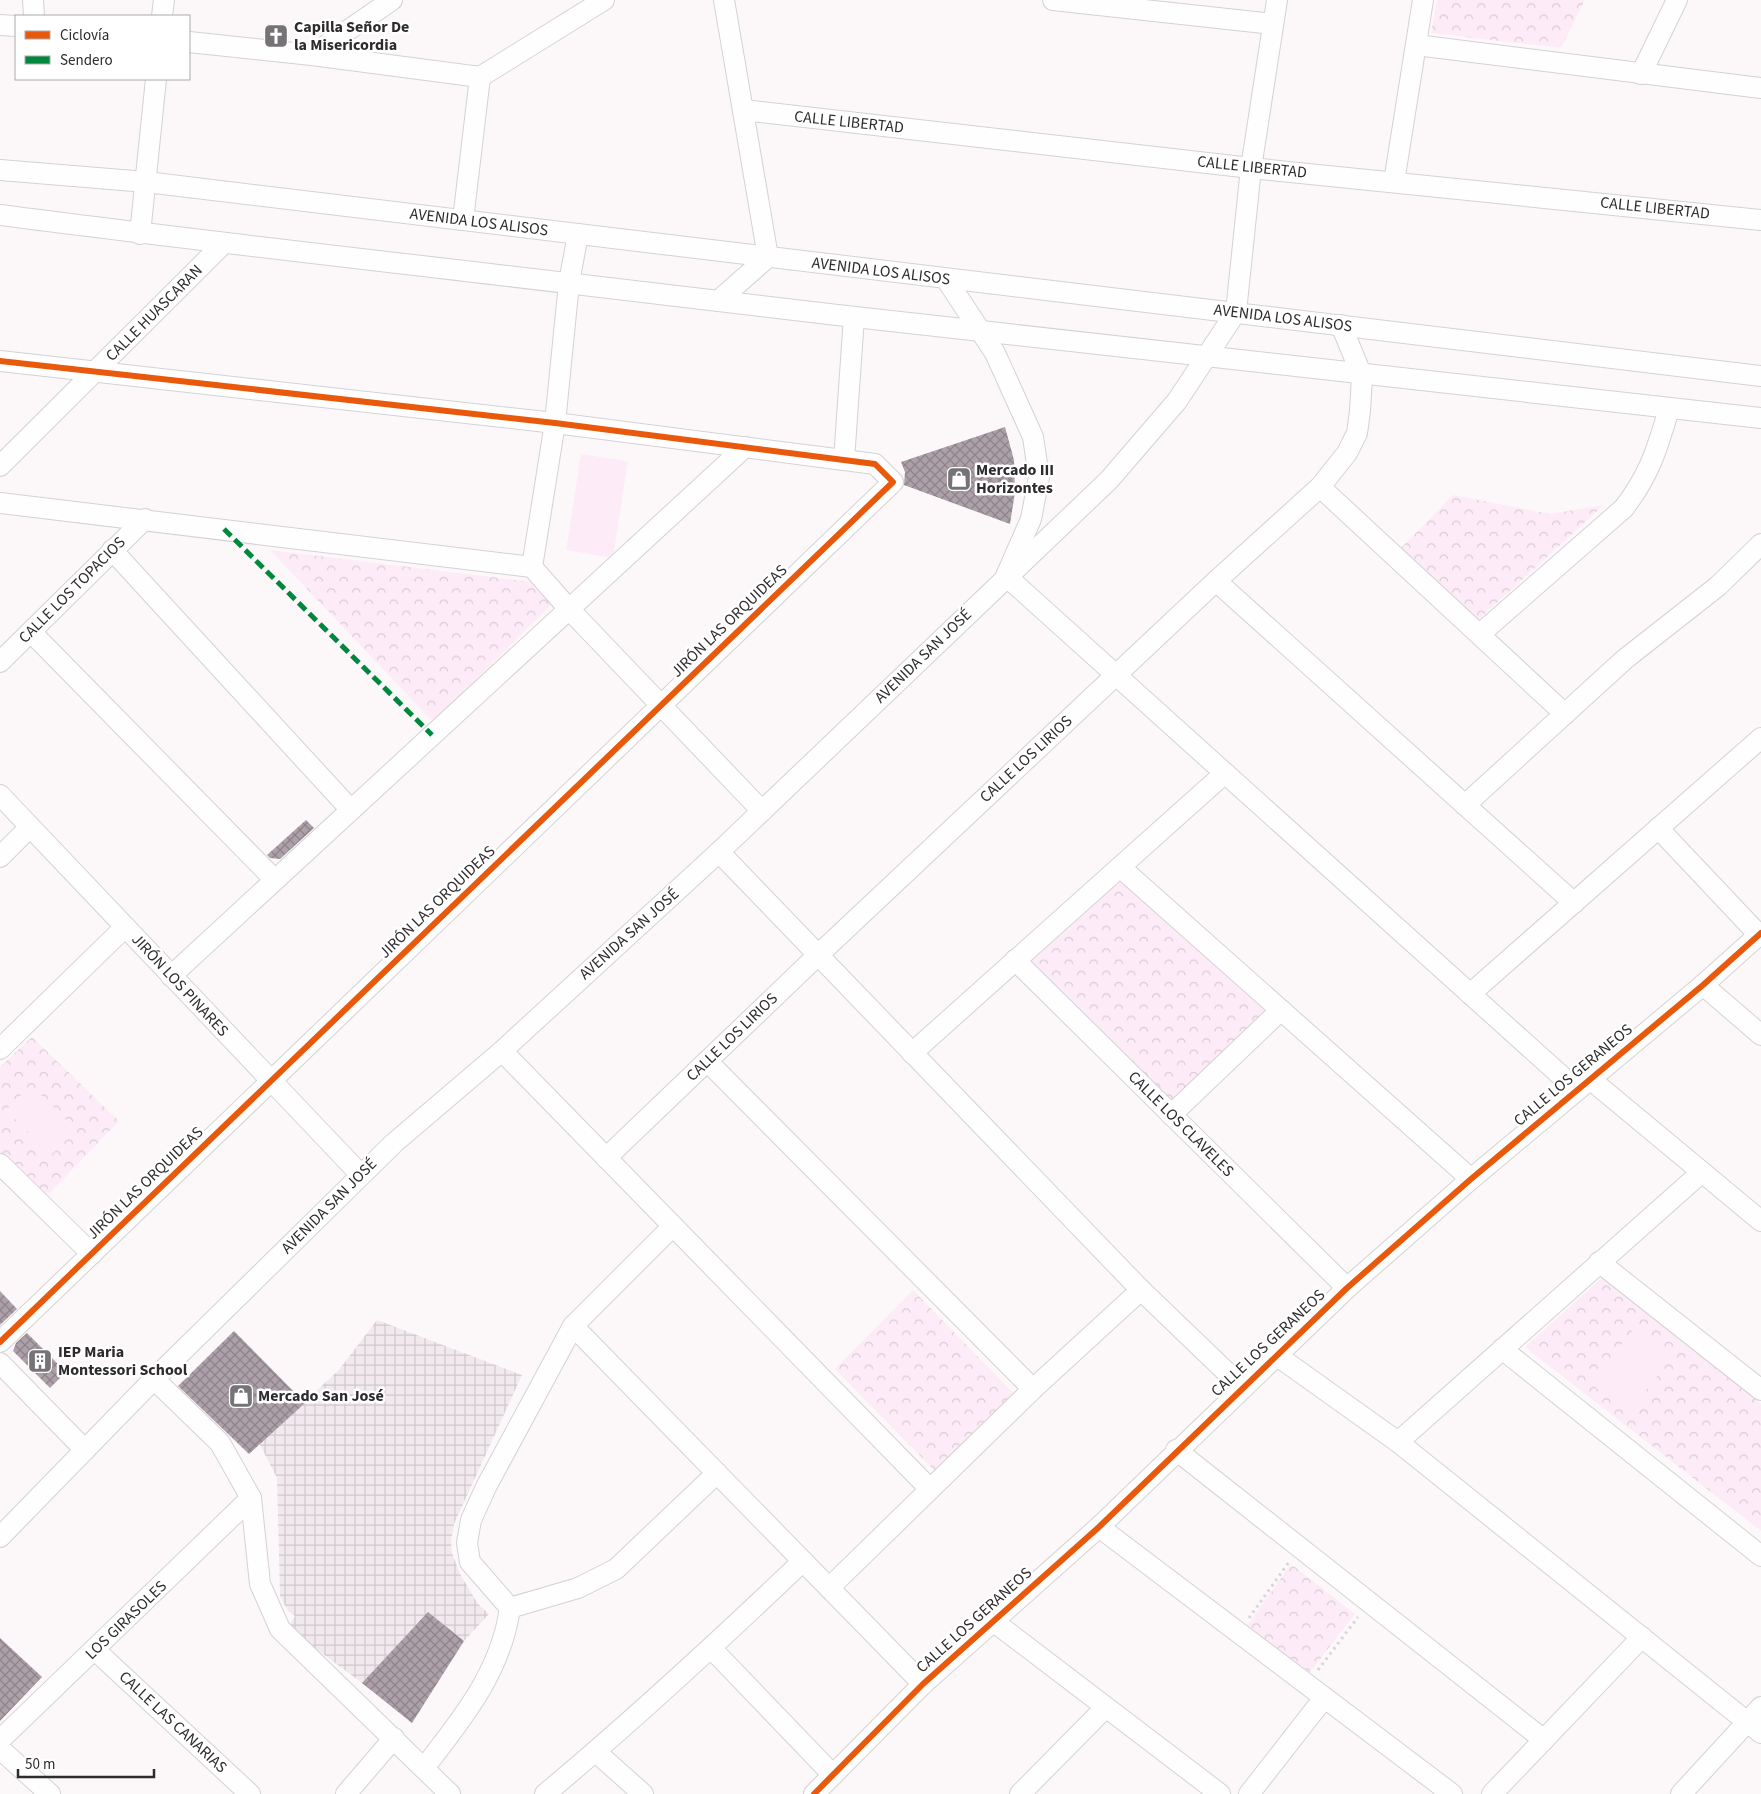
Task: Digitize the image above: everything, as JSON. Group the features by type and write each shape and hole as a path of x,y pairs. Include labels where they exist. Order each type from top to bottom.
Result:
{"street":[{"path":"32,0 34,15"},
{"path":"162,15 164,0"},
{"path":"312,55 392,0"},
{"path":"190,42 312,55 480,77 604,0"},
{"path":"718,301 768,257 724,0"},
{"path":"1236,312 1251,168 1278,0"},
{"path":"1394,182 1423,0"},
{"path":"1641,74 1677,0"},
{"path":"1066,1 1273,24"},
{"path":"0,25 15,26"},
{"path":"1416,45 1761,88"},
{"path":"463,220 480,77"},
{"path":"140,234 156,80"},
{"name":"CALLE LIBERTAD","path":"743,110 1251,168 1761,220"},
{"name":"AVENIDA LOS ALISOS","path":"0,170 146,182 1761,376"},
{"path":"0,215 222,244 981,331 1205,359 1761,418"},
{"path":"532,567 555,423 569,283 578,234"},
{"name":"CALLE HUASCARAN","path":"0,466 222,244"},
{"path":"946,278 995,353 1033,437 1039,477 1031,519 1006,576 1470,994 1583,1084 1702,1172 1761,1221"},
{"name":"AVENIDA SAN JOSÉ","path":"0,1537 154,1379 394,1143 502,1050 719,852 1006,576 1109,480 1156,427 1236,312"},
{"path":"0,361 555,423 844,460 854,317"},
{"name":"CALLE LOS LIRIOS","path":"606,1158 817,956 1216,581 1320,487 1346,453 1357,434 1362,376 1341,325"},
{"path":"1480,634 1624,508 1641,486 1654,460 1669,408"},
{"path":"171,976 744,447"},
{"name":"JIRÓN LAS ORQUIDEAS","path":"0,1342 893,482 875,464 844,460"},
{"path":"1320,487 1565,714"},
{"path":"0,503 532,567 569,609 762,811"},
{"name":"CALLE LOS TOPACIOS","path":"0,662 144,519"},
{"path":"1465,805 1625,659 1718,586 1752,562 1761,544"},
{"path":"112,550 351,810"},
{"path":"1216,581 1574,903"},
{"path":"31,632 275,880"},
{"path":"1470,994 1761,738"},
{"path":"912,1054 1225,773"},
{"name":"JIRÓN LOS PINARES","path":"0,795 361,1175"},
{"path":"0,857 30,827"},
{"path":"1658,828 1760,934"},
{"path":"719,852 817,956 1141,1290 1242,1386"},
{"path":"1120,866 1471,1179"},
{"path":"0,1049 125,926"},
{"name":"CALLE LOS GERANEOS","path":"814,1794 923,1684 1099,1527 1242,1386 1347,1288 1471,1179 1703,985 1760,934"},
{"name":"CALLE LOS CLAVELES","path":"1015,960 1347,1288"},
{"path":"1703,985 1761,1035"},
{"path":"1171,1115 1281,1010"},
{"path":"502,1050 930,1489"},
{"path":"708,1061 1033,1389"},
{"path":"0,1164 92,1254"},
{"path":"1398,1442 1702,1172"},
{"path":"424,1768 473,1704 492,1670 507,1630 510,1608 470,1562 467,1543 471,1520 486,1486 573,1326 673,1226"},
{"path":"1600,1262 1761,1390"},
{"path":"829,1588 1033,1389 1141,1290"},
{"path":"573,1326 923,1684"},
{"path":"1502,1349 1761,1556"},
{"path":"1276,1355 1398,1442 1754,1728"},
{"path":"0,1363 85,1450"},
{"path":"154,1379 220,1443 251,1498 260,1584 280,1629 450,1794"},
{"path":"1176,1450 1544,1740"},
{"path":"510,1608 578,1588 616,1569 717,1473"},
{"name":"LOS GIRASOLES","path":"0,1740 251,1498"},
{"path":"1099,1527 1452,1794"},
{"path":"545,1794 596,1752 712,1648 803,1561"},
{"path":"993,1621 1220,1794"},
{"path":"1492,1794 1642,1637"},
{"path":"712,1648 832,1775"},
{"name":"CALLE LAS CANARIAS","path":"95,1650 250,1794"},
{"path":"1249,1794 1324,1698"},
{"path":"1681,1794 1754,1728 1761,1707"},
{"path":"1020,1794 1105,1708"},
{"path":"346,1794 394,1738"},
{"path":"0,1749 50,1794"},
{"path":"596,1752 644,1794"}],"path":[{"path":"1239,1633 1299,1547"},
{"path":"1307,1684 1369,1602"}],"shaded area":[{"path":"377,1320 522,1375 454,1524 451,1540 452,1553 460,1574 478,1604 489,1614 464,1641 428,1612 362,1683 288,1628 295,1616 288,1611 280,1596 277,1478 259,1443 338,1371"}],"green space":[{"path":"1437,0 1585,0 1561,48 1431,33"},
{"path":"581,454 628,461 613,558 566,550"},
{"path":"1453,495 1550,514 1604,505 1479,619 1401,548"},
{"path":"270,550 532,582 552,604 433,722"},
{"path":"1121,878 1276,1021 1182,1115 1027,961"},
{"path":"32,1037 119,1121 44,1199 0,1154 0,1067"},
{"path":"31,1085 76,1130 51,1155 6,1110"},
{"path":"1605,1275 1761,1404 1761,1531 1525,1347"},
{"path":"913,1290 1013,1393 935,1471 835,1369"},
{"path":"1635,1327 1673,1356 1628,1413 1591,1384"},
{"path":"1291,1564 1355,1614 1310,1672 1246,1627"}],"building":[{"name":"Mercado III Horizontes","path":"1005,427 1014,460 1015,492 1010,524 904,485 905,472 901,462"},
{"path":"306,820 314,828 280,859 270,858 267,855"},
{"path":"0,1291 17,1309 0,1325"},
{"name":"Mercado San José","path":"234,1331 305,1403 249,1454 178,1386"},
{"name":"IEP Maria Montessori School","path":"27,1333 66,1372 50,1388 13,1351 16,1343"},
{"path":"428,1612 464,1641 412,1723 362,1683"},
{"path":"0,1638 42,1677 0,1721"}],"marked path":[{"path":"224,529 432,735"}],"cycle path":[{"path":"0,361 555,423 875,464 893,482 0,1342"},
{"path":"814,1794 923,1684 1099,1527 1347,1288 1471,1179 1703,985 1761,933"}],"place":[{"name":"Capilla Señor De la Misericordia","path":"276,36"},
{"name":"Mercado III Horizontes","path":"959,479"},
{"name":"IEP Maria Montessori School","path":"40,1361"},
{"name":"Mercado San José","path":"241,1396"}]}
